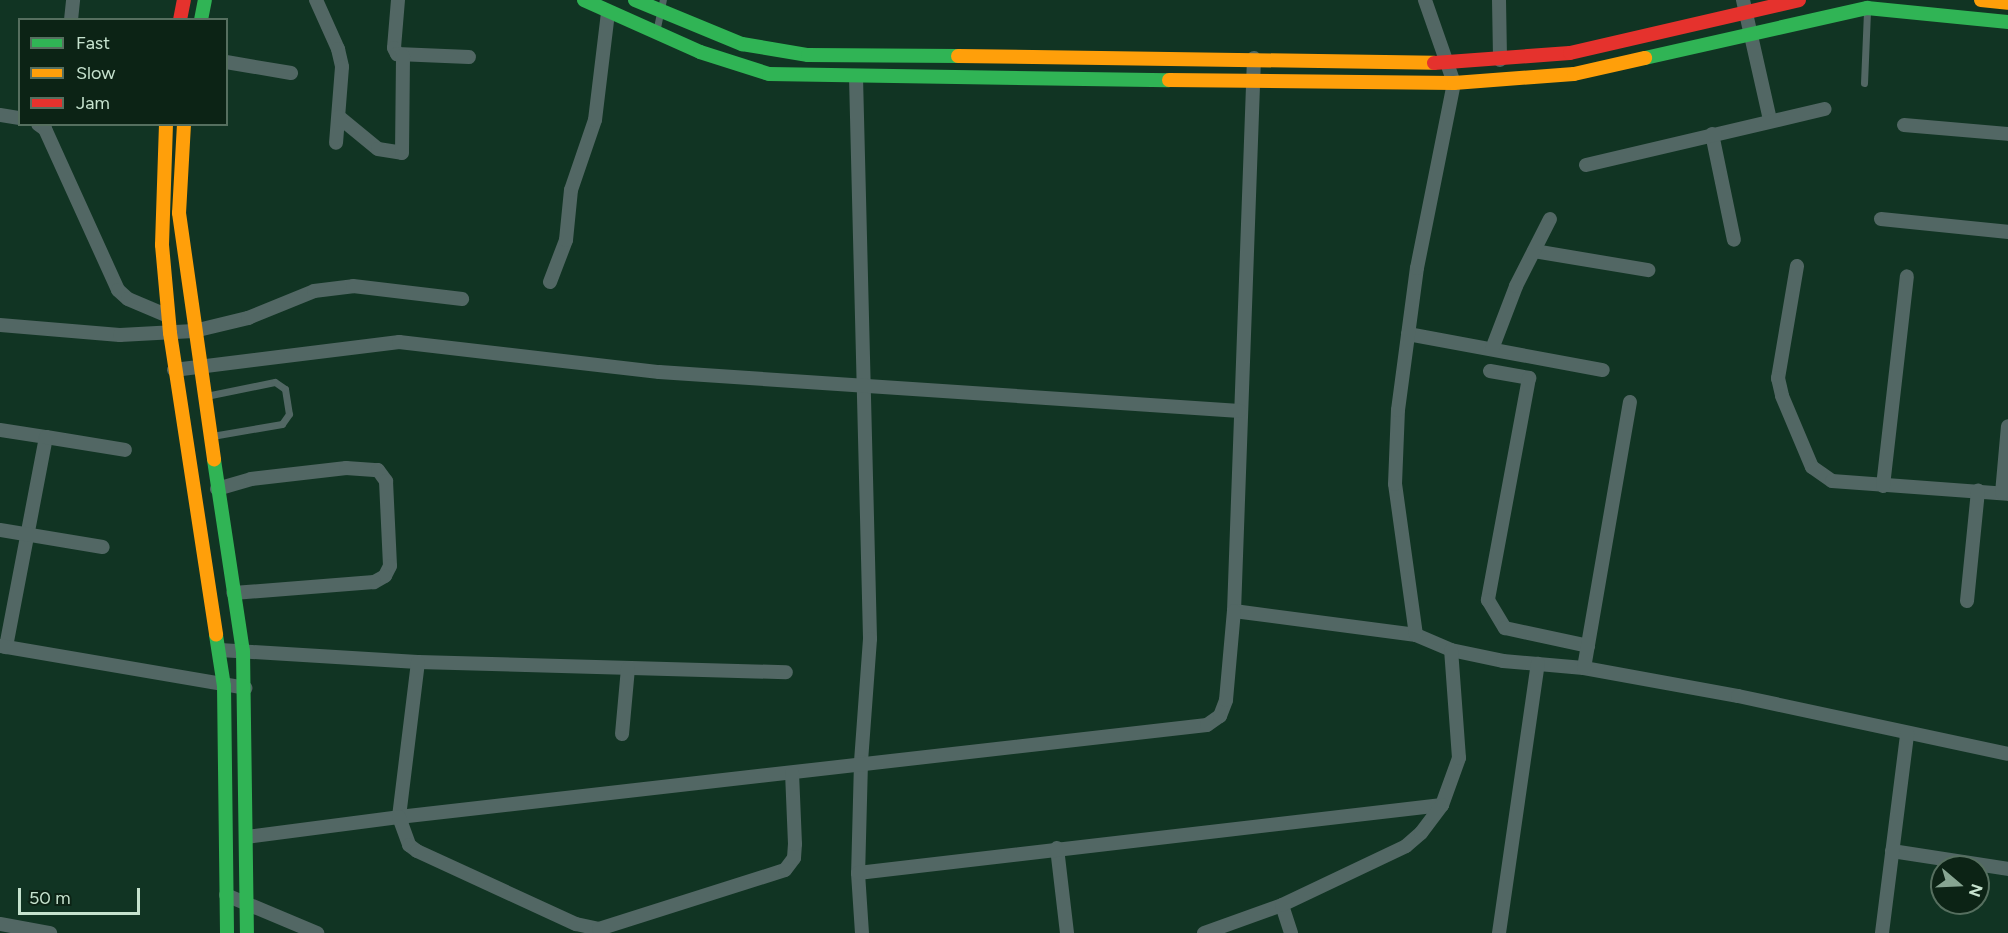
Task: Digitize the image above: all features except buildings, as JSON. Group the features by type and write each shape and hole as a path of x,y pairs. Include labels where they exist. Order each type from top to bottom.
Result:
{"street":[{"path":"71,18 74,0"},
{"path":"180,18 184,0"},
{"path":"201,18 205,0"},
{"path":"316,0 342,67 336,143"},
{"path":"398,0 394,48 403,56 469,57"},
{"path":"584,0 656,35 769,74 856,77 1454,83 1574,74 1867,8 2008,22"},
{"path":"635,0 663,7 742,44 808,55 1254,58 1451,64 1570,53 1745,6 1799,0"},
{"path":"1416,635 1395,484 1398,410 1417,268 1454,83 1451,64 1425,0"},
{"path":"1499,0 1500,60"},
{"path":"1981,0 2008,3"},
{"path":"1745,6 1753,33 1770,120"},
{"path":"550,282 566,240 571,190 595,120 608,12"},
{"path":"339,117 378,149 402,153 403,56"},
{"path":"246,837 792,773 861,762 1207,725 1220,716 1226,700 1234,611 1254,58"},
{"path":"228,62 291,73"},
{"path":"856,77 870,639 861,762 858,873 862,933"},
{"path":"1587,165 1770,120 1825,109"},
{"path":"0,115 18,118"},
{"path":"1904,124 2008,134"},
{"path":"41,126 45,129 118,290 128,299 168,316"},
{"path":"166,126 162,245 168,316 174,370 224,686 227,933"},
{"path":"184,126 179,213 203,397 243,651 247,933"},
{"path":"1713,134 1734,240"},
{"path":"1485,348 1550,219"},
{"path":"1881,219 2008,232"},
{"path":"1534,250 1648,270"},
{"path":"1797,266 1779,358 1782,396 1812,467 1819,475 1832,481 1883,486 2005,493 2008,426"},
{"path":"1883,486 1907,276"},
{"path":"0,325 120,335 194,331 249,318 314,291 331,288 368,287 462,299"},
{"path":"1408,334 1603,369"},
{"path":"174,370 399,342 659,372 1240,411"},
{"path":"1490,371 1529,378 1488,600 1505,628 1588,646"},
{"path":"1584,668 1630,402"},
{"path":"0,430 125,450"},
{"path":"46,437 3,646 245,688"},
{"path":"217,489 251,479 346,468 378,470 386,481 390,566 385,576 374,582 233,593"},
{"path":"1967,601 1978,491"},
{"path":"0,530 103,547"},
{"path":"1234,611 1416,635 1455,651 1503,661 1584,668 1738,696 2008,754"},
{"path":"220,650 418,662 786,672"},
{"path":"1204,933 1282,905 1406,846 1422,833 1442,806 1453,784 1459,758 1455,651"},
{"path":"418,662 399,818 409,845 574,929 617,927 785,870 794,858 792,773"},
{"path":"1498,933 1538,664"},
{"path":"622,734 628,668"},
{"path":"1882,933 1907,734"},
{"path":"858,873 1057,848 1442,806"},
{"path":"1057,848 1067,933"},
{"path":"1892,851 2008,869"},
{"path":"226,895 318,933"},
{"path":"1282,905 1291,933"},
{"path":"0,924 50,933"}],"lane":[{"path":"656,35 663,7"},
{"path":"1864,84 1867,8"},
{"path":"203,397 275,382 285,389 289,414 282,424 209,437"}],"traffic: fast":[{"path":"201,18 205,0"},
{"path":"584,0 700,52 769,74 1169,80"},
{"path":"635,0 742,44 808,55 958,56"},
{"path":"1645,58 1867,8 2008,22"},
{"path":"214,460 243,651 247,933"},
{"path":"216,635 224,686 227,933"}],"traffic: slow":[{"path":"1981,0 2008,3"},
{"path":"958,56 1434,63"},
{"path":"1169,80 1454,83 1574,74 1645,58"},
{"path":"166,126 162,245 170,333 216,635"},
{"path":"184,126 179,213 214,460"}],"traffic: jam":[{"path":"180,18 184,0"},
{"path":"1434,63 1570,53 1799,0"}]}
